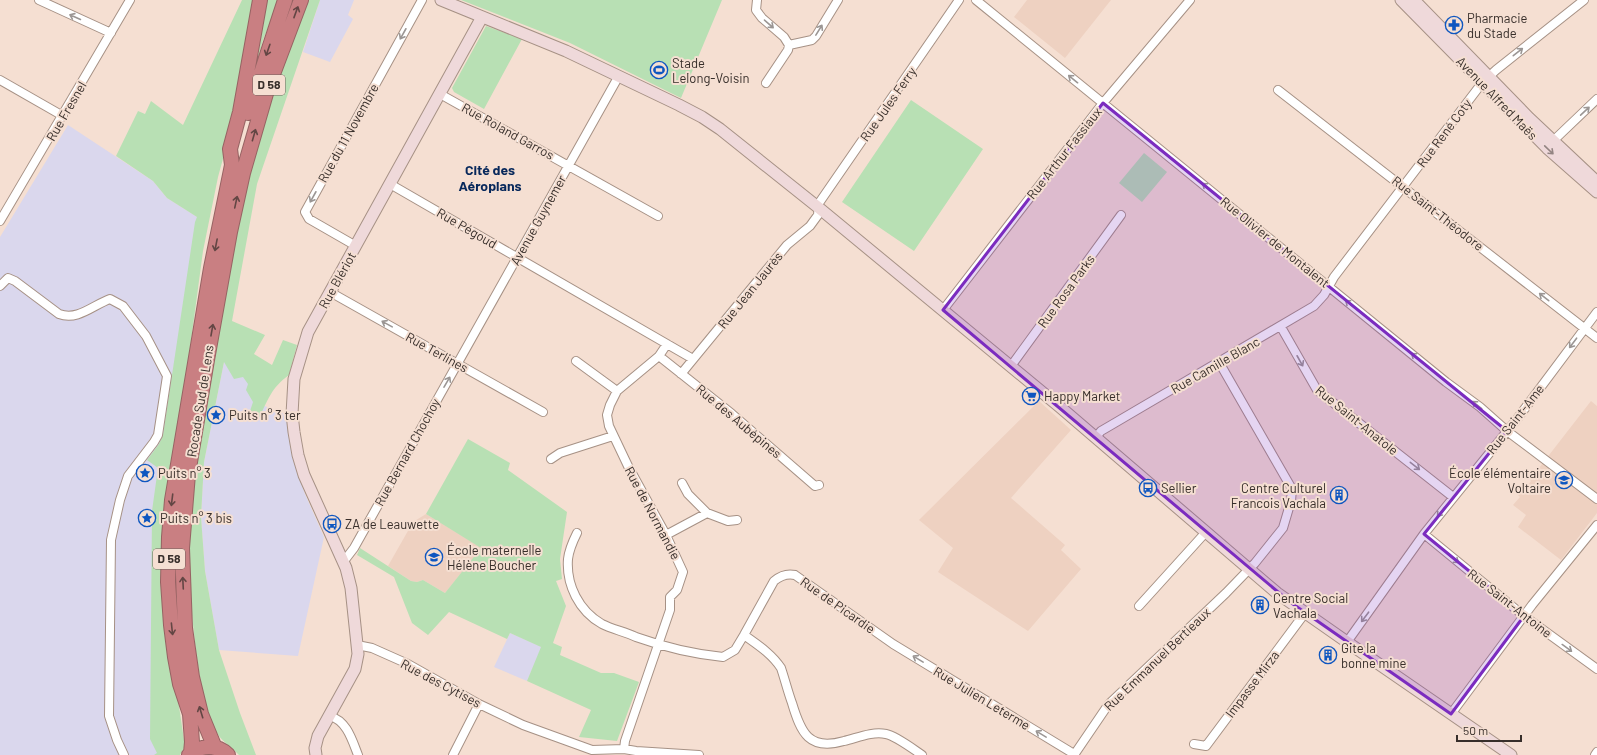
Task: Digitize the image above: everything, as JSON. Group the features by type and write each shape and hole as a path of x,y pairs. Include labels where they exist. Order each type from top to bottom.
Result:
{"highway":[{"path":"238,169 230,149 240,112 260,0"},
{"name":"D 58","path":"238,169 255,90 285,0"},
{"name":"D 58","path":"238,169 300,0"},
{"name":"Rocade Sud de Lens","path":"190,754 192,742 190,714 180,684 171,625 168,582 172,500 223,207 238,169"},
{"name":"Rocade Sud de Lens","path":"216,748 201,714 192,677 185,628 182,548 188,474 227,247 238,169"},
{"path":"190,754 202,748 216,748 228,755"}],"street":[{"path":"38,0 110,33"},
{"name":"Rue Fresnel","path":"0,221 130,0"},
{"name":"Rue du 11 Novembre","path":"356,246 309,219 305,212 422,0"},
{"path":"441,0 566,51 679,104 702,117 759,159 1011,366 1249,569 1305,613 1511,755"},
{"path":"757,0 756,10 762,18 784,37 789,45 788,50 766,83"},
{"path":"789,45 812,40 838,0"},
{"name":"Rue Jules Ferry","path":"819,208 819,203 959,0"},
{"path":"976,0 1103,103"},
{"name":"Rue Arthur Fassiaux","path":"943,310 1103,103 1190,0"},
{"name":"Avenue Alfred Maës","path":"1401,0 1485,80 1596,179"},
{"name":"Avenue Alfred Maës","path":"1414,0 1547,148 1597,192"},
{"name":"Rue René Coty","path":"1329,286 1334,277 1485,80 1584,0"},
{"name":"Rue Blériot","path":"316,755 315,748 318,736 330,716 357,662 357,645 351,588 344,561 304,476 298,455 292,414 294,379 308,332 482,17"},
{"name":"Avenue Guynemer","path":"458,364 618,76"},
{"path":"0,80 63,116"},
{"name":"Rue Saint-Théodore","path":"1278,90 1597,338"},
{"name":"Rue Roland Garros","path":"440,94 658,216"},
{"path":"1553,141 1597,99"},
{"name":"Rue Olivier de Montalent","path":"1103,103 1446,382 1480,407 1506,431 1597,500"},
{"name":"Rue Pégoud","path":"390,184 693,359"},
{"path":"0,202 8,207"},
{"name":"Rue Jean Jaurès","path":"682,374 787,245 810,226 818,215 819,208"},
{"name":"Rue Rosa Parks","path":"1011,366 1121,215"},
{"path":"0,286 8,278 59,314 65,316 75,315 91,310 110,299 116,301 123,306 146,336 167,376 158,435 128,476 120,500 111,540 109,716 124,755"},
{"name":"Rue Camille Blanc","path":"1096,437 1101,431 1281,327 1314,306 1329,286"},
{"name":"Rue Terlines","path":"330,292 543,412"},
{"name":"Rue Saint-Ame","path":"1347,642 1424,534 1506,431 1597,312"},
{"name":"Rue Saint-Anatole","path":"1281,327 1317,390 1453,497"},
{"path":"576,361 617,391 659,356 667,344"},
{"name":"Rue des Aubépines","path":"659,356 732,414 815,486 819,485"},
{"name":"Rue Emmanuel Bertieaux","path":"1074,754 1108,705 1249,569 1283,528 1291,501 1292,489 1219,362"},
{"name":"Rue Bernard Chochoy","path":"344,561 354,548 458,364"},
{"name":"Rue de Normandie","path":"617,391 607,415 609,426 628,466 666,535 683,572 677,590 670,597 670,610 625,741 624,749"},
{"path":"551,459 560,454 613,436"},
{"path":"682,482 688,494 707,513 728,521 737,520"},
{"path":"666,535 707,513"},
{"path":"1451,714 1524,616 1596,528"},
{"path":"1139,606 1206,532"},
{"name":"Rue de Picardie","path":"577,533 571,546 568,558 570,584 576,599 587,613 602,624 658,644 723,657 735,650 774,581 780,576 789,573 795,575 890,642"},
{"name":"Rue Saint-Antoine","path":"1424,534 1524,616 1597,669"},
{"name":"Impasse Mirza","path":"1194,744 1206,746 1305,613"},
{"path":"744,635 770,654 781,668 798,723 803,732 810,738 821,744 831,745 876,733 888,734 922,755"},
{"name":"Rue Julien Leterme","path":"890,642 1074,754"},
{"name":"Rue des Cytises","path":"357,645 372,648 408,664 479,704 523,725 591,752"},
{"path":"453,755 479,704"},
{"path":"330,716 338,718 344,724 358,755"},
{"path":"591,752 624,749 699,755"},
{"path":"1594,755 1597,752"}],"highlighted area":[{"path":"1103,103 1507,431 1424,534 1524,616 1451,714 1290,602 943,310"}],"shaded area":[{"path":"320,0 354,0 348,15 353,19 330,62 303,52"},
{"path":"1027,0 1111,0 1065,58 1014,17"},
{"path":"68,125 153,181 167,198 202,220 168,441 174,755 0,755 0,237"},
{"path":"229,337 262,405 287,415 293,459 305,494 324,537 298,656 219,650 205,571 201,517 204,462"},
{"path":"1039,401 1071,430 1011,498 1065,545 1061,550 1081,569 1028,631 938,572 953,548 919,520"},
{"name":"École élémentaire Voltaire","path":"1591,401 1597,406 1597,513 1561,560 1518,527 1526,515 1513,505 1520,497 1517,494 1522,488 1525,490 1532,477"},
{"name":"École maternelle Hélène Boucher","path":"426,514 482,548 445,593 423,580 417,582 411,581 388,566 413,522"},
{"path":"510,633 542,647 527,681 494,667"}],"green space":[{"path":"242,0 256,0 235,115 218,177 203,251 189,356 168,482 175,679 184,748 180,755 154,755 157,753 150,739 152,511 158,468 147,460 159,444 163,435 195,222 197,217 167,198 153,181 116,156 138,111 145,114 151,101 183,125"},
{"path":"265,0 279,0 263,40 256,66 254,66"},
{"path":"307,0 320,0 257,184 232,321 265,335 254,354 272,365 283,340 297,345 289,375 274,390 259,418 249,414 253,402 246,390 248,384 243,377 234,379 224,362 204,462 201,517 205,571 219,650 256,755 239,755 217,733 208,710 201,684 195,645 189,586 190,515 203,420 244,194 269,109"},
{"name":"Stade Lelong-Voisin","path":"461,0 722,0 681,98 570,43"},
{"path":"486,26 522,39 484,109 454,92 452,88"},
{"path":"911,100 983,149 914,251 842,202"},
{"path":"1144,153 1167,172 1142,202 1119,183"},
{"path":"468,439 510,463 508,470 567,512 560,559 562,579 556,581 566,606 553,643 562,647 560,655 601,673 614,673 639,682 617,741 579,737 591,710 527,681 541,647 510,633 507,639 449,612 428,635 412,623 394,577 357,555 360,548 411,581 417,582 423,580 445,593 481,548 426,514"}],"place":[{"name":"Pharmacie du Stade","path":"1454,25"},
{"name":"Stade Lelong-Voisin","path":"659,70"},
{"name":"Happy Market","path":"1031,396"},
{"name":"Puits n° 3 ter","path":"216,415"},
{"name":"Puits n° 3","path":"145,473"},
{"name":"École élémentaire Voltaire","path":"1564,480"},
{"name":"Sellier","path":"1148,488"},
{"name":"Centre Culturel Francois Vachala","path":"1339,495"},
{"name":"Puits n° 3 bis","path":"147,518"},
{"name":"ZA de Leauwette","path":"332,524"},
{"name":"École maternelle Hélène Boucher","path":"434,557"},
{"name":"Centre Social Vachala","path":"1260,605"},
{"name":"Gite la bonne mine","path":"1328,655"}],"district":[{"name":"Cité des Aéroplans","path":"490,178"}]}
